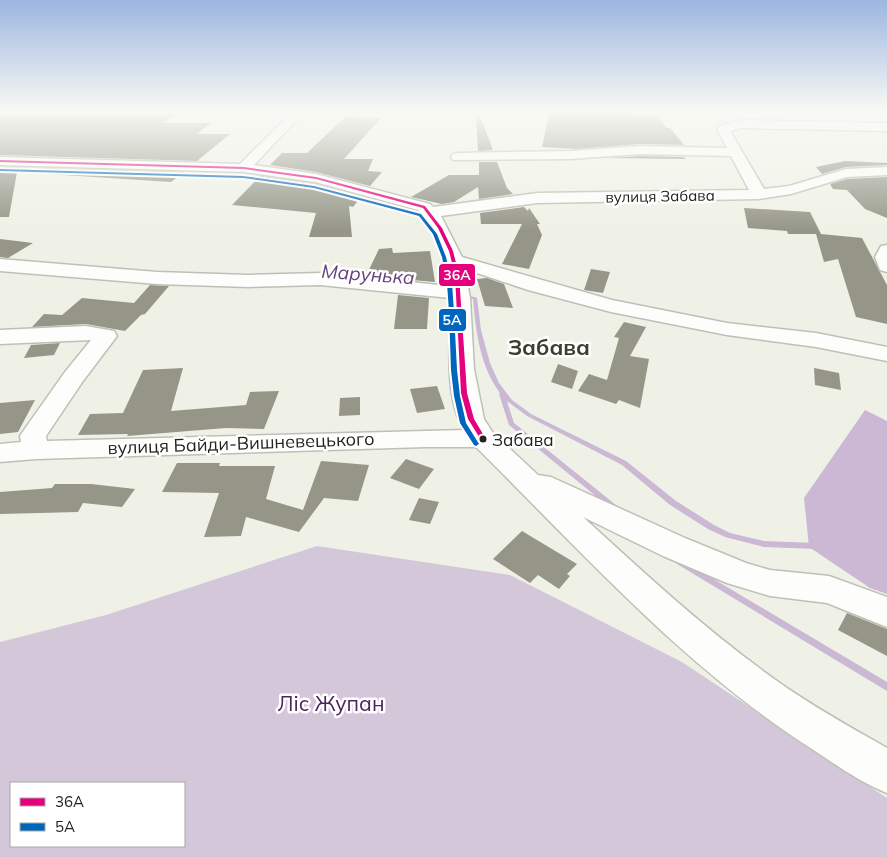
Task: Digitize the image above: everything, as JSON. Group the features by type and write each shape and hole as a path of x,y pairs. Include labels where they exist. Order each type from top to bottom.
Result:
{"street":[{"path":"458,157 570,155 626,151"},
{"path":"687,151 735,152 759,194"},
{"name":"вулиця Забава","path":"0,161 244,168 332,182 392,197 431,212 537,198 759,194 791,190 846,173 887,172"},
{"path":"431,212 447,239 454,262 460,296 462,370 470,416 483,439 684,628 748,682 827,736 887,772"},
{"path":"887,250 884,257 887,266"},
{"path":"454,262 484,268 535,286 611,306 727,329 885,352"},
{"path":"0,265 157,278 248,281 320,279 460,296"},
{"path":"0,337 86,333 106,336 73,377 33,436 36,450"},
{"name":"вулиця Байди-Вишневецького","path":"0,453 36,450 426,438 483,439"},
{"path":"520,475 682,550 739,574 770,583 829,590 887,612"}],"lane":[{"path":"244,168 260,151"}],"green space":[{"name":"Ліс Жупан","path":"317,546 510,575 682,662 887,798 887,857 0,857 0,642 106,615"}],"shaded area":[{"path":"865,410 887,421 887,594 870,588 809,547 804,498"}],"building":[{"path":"0,151 209,151 197,161 0,155"},
{"path":"309,151 351,151 344,159 373,159 368,171 382,172 370,186 316,172 270,165 282,153 307,153"},
{"path":"640,156 683,157 686,159 607,158"},
{"path":"845,161 887,163 887,165 846,167 822,174 816,167"},
{"path":"479,162 497,162 507,188 513,194 479,199 478,187 454,202 442,204 411,197 449,175 479,175"},
{"path":"0,167 184,172 171,182 17,172 9,217 0,217"},
{"path":"260,176 315,184 361,197 353,207 349,206 352,237 309,237 316,213 232,205"},
{"path":"887,177 887,218 865,209 847,190 833,189 830,184 847,179"},
{"path":"524,207 528,211 529,208 540,224 537,224 542,235 529,269 502,264 522,224 481,224 480,213"},
{"path":"744,208 810,212 821,234 862,238 887,285 887,324 856,317 838,259 824,262 816,234 788,234 787,231 748,228"},
{"path":"0,239 33,243 8,258 0,257"},
{"path":"392,248 393,253 430,251 435,282 366,276 379,249"},
{"path":"591,269 610,272 603,293 584,290"},
{"path":"487,278 504,284 513,308 485,306 477,279"},
{"path":"150,285 169,286 145,314 141,315 125,331 86,324 32,327 44,314 62,315 82,298 134,303"},
{"path":"398,295 429,298 427,329 394,329"},
{"path":"624,322 646,327 630,356 649,359 640,408 619,400 616,404 578,391 589,374 607,380 619,338 614,337"},
{"path":"60,343 54,355 24,358 31,345"},
{"path":"558,364 578,371 572,389 551,382"},
{"path":"183,368 171,411 246,405 250,392 279,391 264,429 226,428 127,436 128,434 78,435 90,414 123,413 143,370"},
{"path":"814,368 839,373 841,390 815,385"},
{"path":"437,386 445,409 417,413 410,389"},
{"path":"360,397 360,415 339,416 340,398"},
{"path":"35,400 18,432 0,434 0,403"},
{"path":"406,459 434,469 419,489 390,478"},
{"path":"321,461 369,465 358,501 324,498 299,532 246,517 241,536 204,537 219,493 162,492 177,463 220,463 219,466 275,466 266,499 303,510"},
{"path":"55,484 91,484 135,489 122,507 83,503 78,512 0,514 0,492 52,488"},
{"path":"419,498 439,502 430,524 409,520"},
{"path":"522,531 577,564 567,574 570,576 559,589 538,575 530,583 493,559"},
{"path":"847,613 887,629 887,656 838,630"}],"waterway":[{"name":"Марунька","path":"462,296 475,298 478,330 487,363 496,383 510,401 529,415 624,463 673,503 711,527 728,535 764,544 817,546"},
{"path":"502,394 511,424 617,509"},
{"path":"680,562 887,687"}],"transit line":[{"name":"36А","path":"0,161 244,168 316,178 424,207 440,228 451,251 457,275 464,393 471,419 483,439"},
{"name":"5А","path":"0,170 243,177 314,187 420,215 435,234 444,257 452,312 457,396 463,423 476,444"}],"place":[{"name":"Забава","path":"483,439"}],"district":[{"name":"Забава","path":"549,347"}]}
